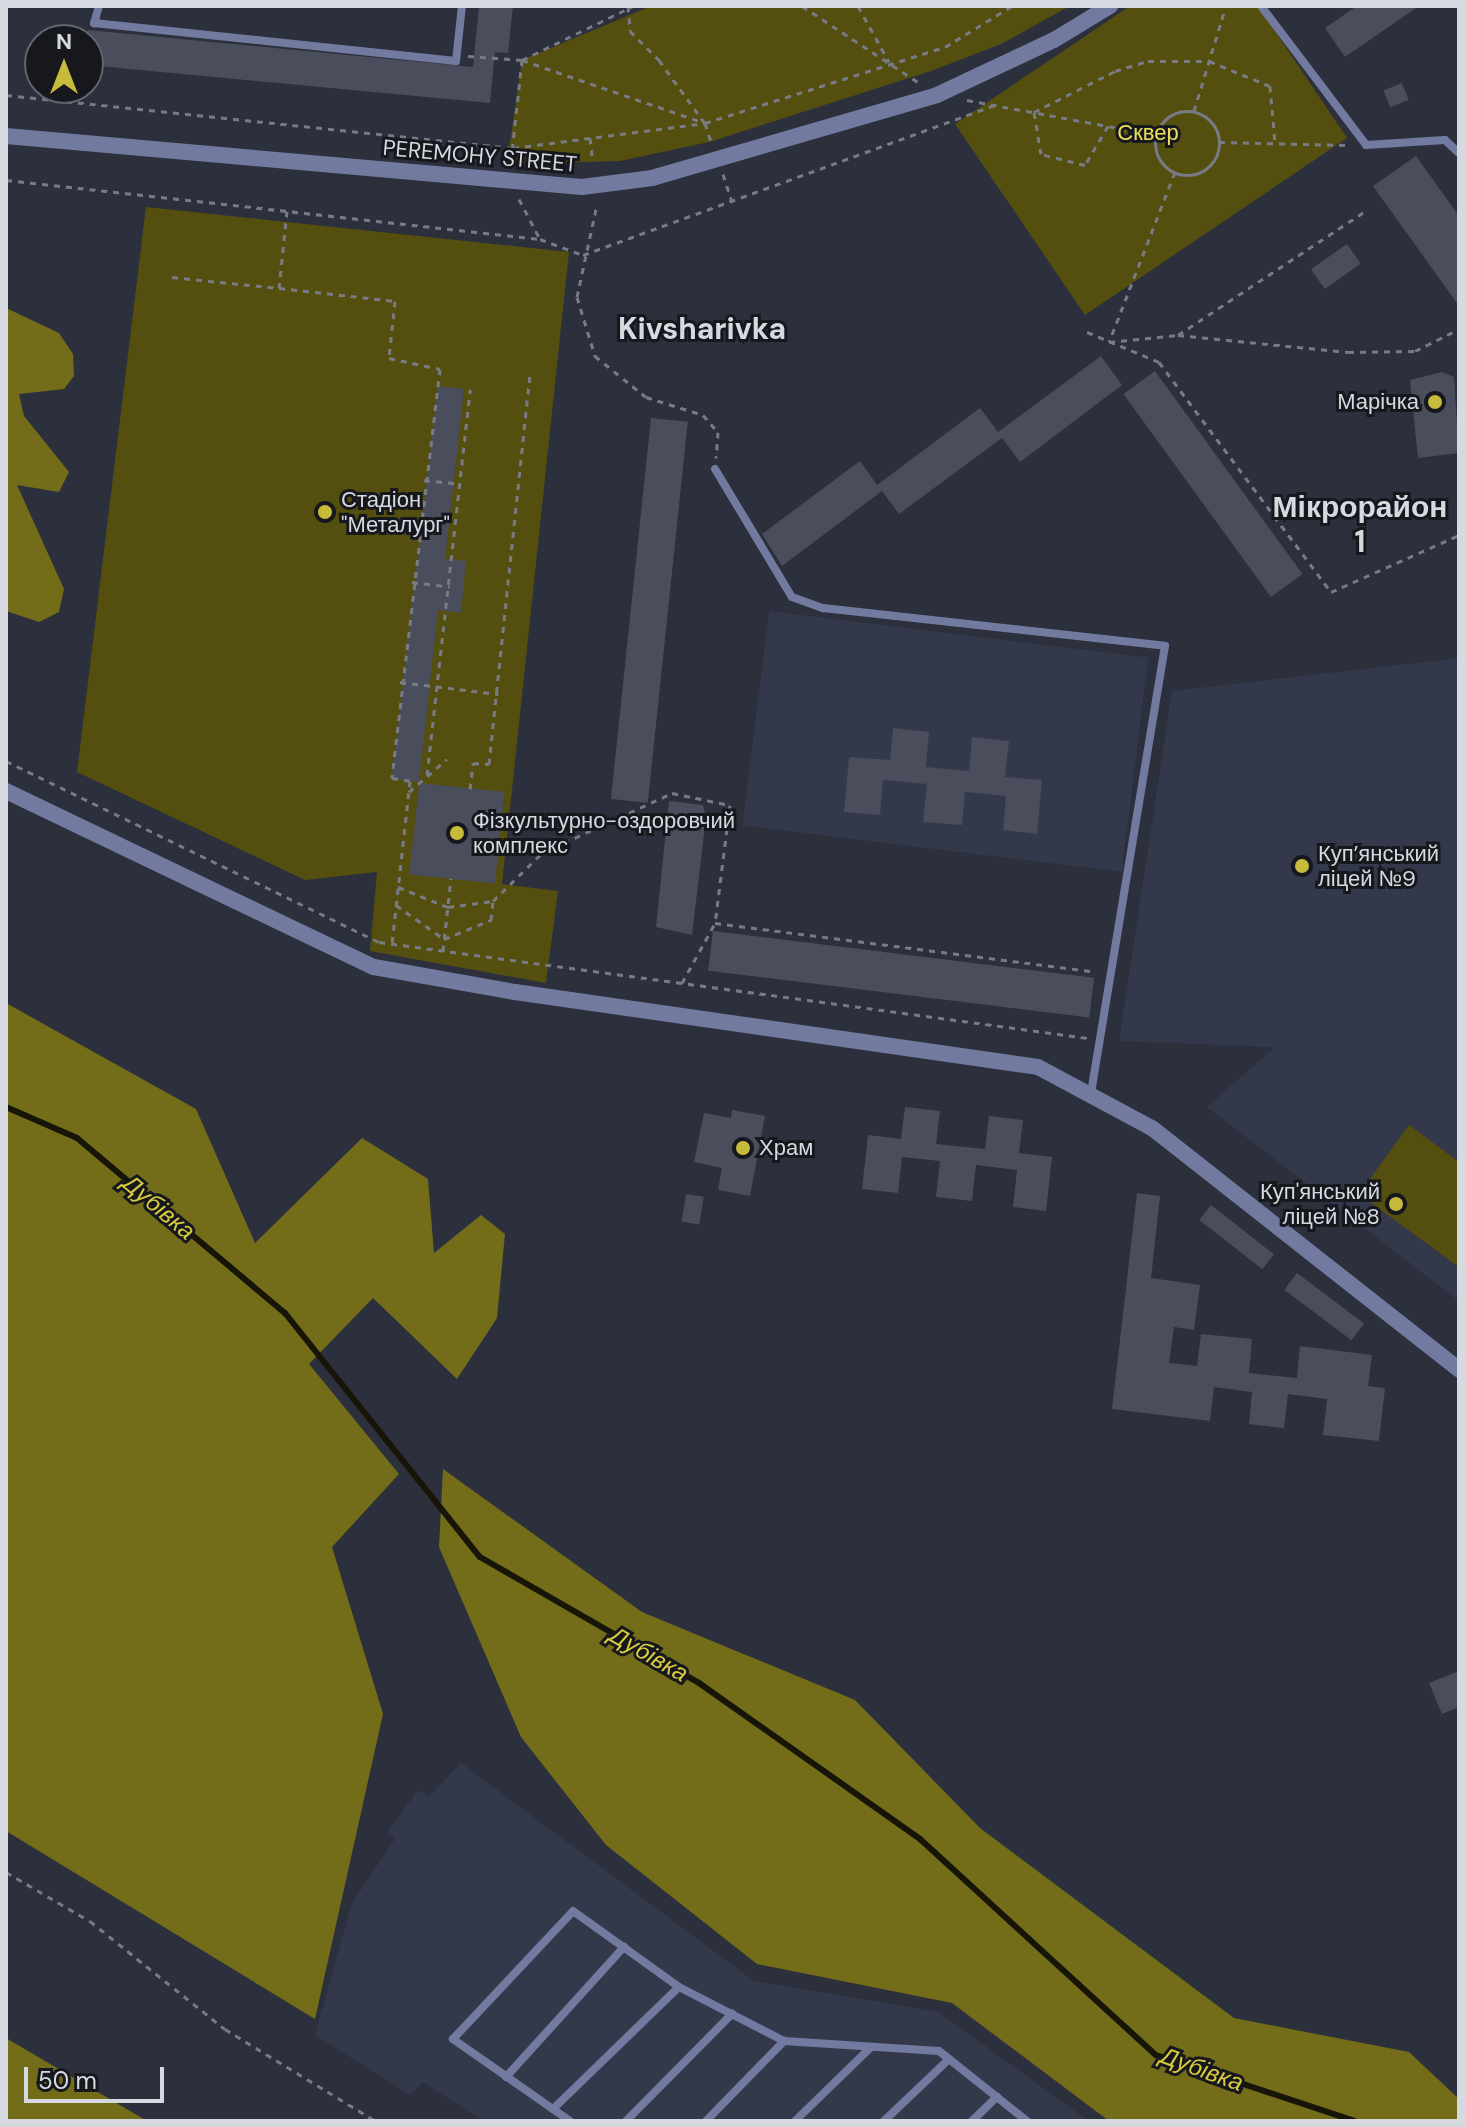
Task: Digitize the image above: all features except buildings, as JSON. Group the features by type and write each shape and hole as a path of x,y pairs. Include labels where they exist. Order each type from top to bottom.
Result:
{"street":[{"name":"PEREMOHY STREET","path":"6,136 582,187 652,178 715,153 952,89 1110,6"},
{"path":"6,791 374,967 1038,1067 1091,1092 1152,1128 1459,1370"}],"lane":[{"path":"99,6 94,23 456,61 462,6"},
{"path":"1261,6 1366,145 1445,140 1459,153"},
{"path":"715,469 792,597 823,608 1165,646 1091,1092"},
{"path":"570,2121 453,2039 573,1911 679,1987 784,2041 939,2051 1027,2121"},
{"path":"506,2077 624,1947"},
{"path":"553,2109 679,1987"},
{"path":"626,2121 732,2014"},
{"path":"706,2121 784,2041"},
{"path":"795,2121 871,2047"},
{"path":"884,2121 949,2059"},
{"path":"972,2121 997,2097"}],"path":[{"path":"858,6 891,65"},
{"path":"6,95 513,148 705,123 945,47 1012,6"},
{"path":"1194,111 1226,6"},
{"path":"522,60 630,7 630,31 659,60 705,123 732,201"},
{"path":"457,55 522,60 705,123"},
{"path":"522,60 510,181 540,239"},
{"path":"1108,126 1085,165 1041,154 1034,112 1115,71 1148,61 1209,61 1270,86 1275,143"},
{"path":"1194,111 1212,122 1219,142 1205,169 1175,172 1159,159 1155,139 1164,120 1194,111"},
{"path":"590,138 593,161"},
{"path":"1219,142 1366,145"},
{"path":"1109,342 1175,172"},
{"path":"596,209 577,297 595,356 646,397 703,415 718,432 715,469"},
{"path":"1178,335 1367,210"},
{"path":"279,288 287,211"},
{"path":"172,277 395,301 389,358 440,369 392,778 410,781 392,943"},
{"path":"1109,342 1178,335 1362,352 1415,351 1459,329"},
{"path":"1087,332 1159,362 1331,592 1459,535"},
{"path":"470,789 473,763 489,764 530,371"},
{"path":"427,775 470,389"},
{"path":"426,480 460,484"},
{"path":"414,582 450,587"},
{"path":"402,682 498,694"},
{"path":"409,792 447,759"},
{"path":"6,761 379,942 1100,1040"},
{"path":"398,887 448,907 493,901 542,853 672,793 730,805 715,923 682,983"},
{"path":"443,951 451,878"},
{"path":"444,939 491,920 493,901"},
{"path":"396,905 444,939"},
{"path":"715,923 1111,974"},
{"path":"6,1872 90,1921 225,2029 376,2121"}],"shaded area":[{"path":"6,308 59,333 73,354 74,376 64,389 19,394 24,416 69,472 59,492 17,485 64,589 59,612 39,622 6,611"},
{"path":"769,611 1148,658 1122,872 743,825"},
{"name":"Куп’янський ліцей №9","path":"1459,658 1459,1301 1207,1107 1275,1047 1119,1041 1172,691"},
{"path":"6,1003 196,1109 255,1243 362,1138 428,1179 434,1253 481,1215 505,1234 497,1318 457,1379 373,1298 309,1364 399,1474 332,1547 383,1714 315,2019 6,1831"},
{"path":"443,1469 642,1612 855,1700 980,1828 1234,2018 1409,2052 1459,2099 1459,2121 1109,2121 952,2003 757,1964 606,1845 521,1737 439,1547"},
{"path":"461,1763 754,1981 938,2012 1089,2121 483,2121 423,2082 410,2095 315,2035 352,1903 395,1839 387,1832 418,1790 429,1797"},
{"path":"6,2038 147,2121 6,2121"}],"green space":[{"path":"651,6 1070,6 1001,44 931,71 709,142 620,161 507,164 522,60"},
{"name":"Сквер","path":"1130,6 1258,6 1347,138 1085,315 955,124"},
{"name":"Стадіон \"Металург\"","path":"146,207 569,252 502,884 558,891 546,983 370,951 377,872 305,880 77,772"},
{"path":"1409,1125 1459,1162 1459,1267 1359,1194"}],"waterway":[{"name":"Дубівка","path":"6,1107 77,1138 285,1313 480,1557 699,1683 920,1839 1156,2055 1354,2121"}],"place":[{"name":"Марічка","path":"1435,402"},
{"name":"Стадіон \"Металург\"","path":"325,512"},
{"name":"Фізкультурно-оздоровчий комплекс","path":"457,833"},
{"name":"Куп’янський ліцей №9","path":"1302,866"},
{"name":"Храм","path":"743,1148"},
{"name":"Куп'янський ліцей №8","path":"1396,1204"}],"district":[{"name":"Kivsharivka","path":"702,329"},
{"name":"Мікрорайон 1","path":"1360,524"}]}
